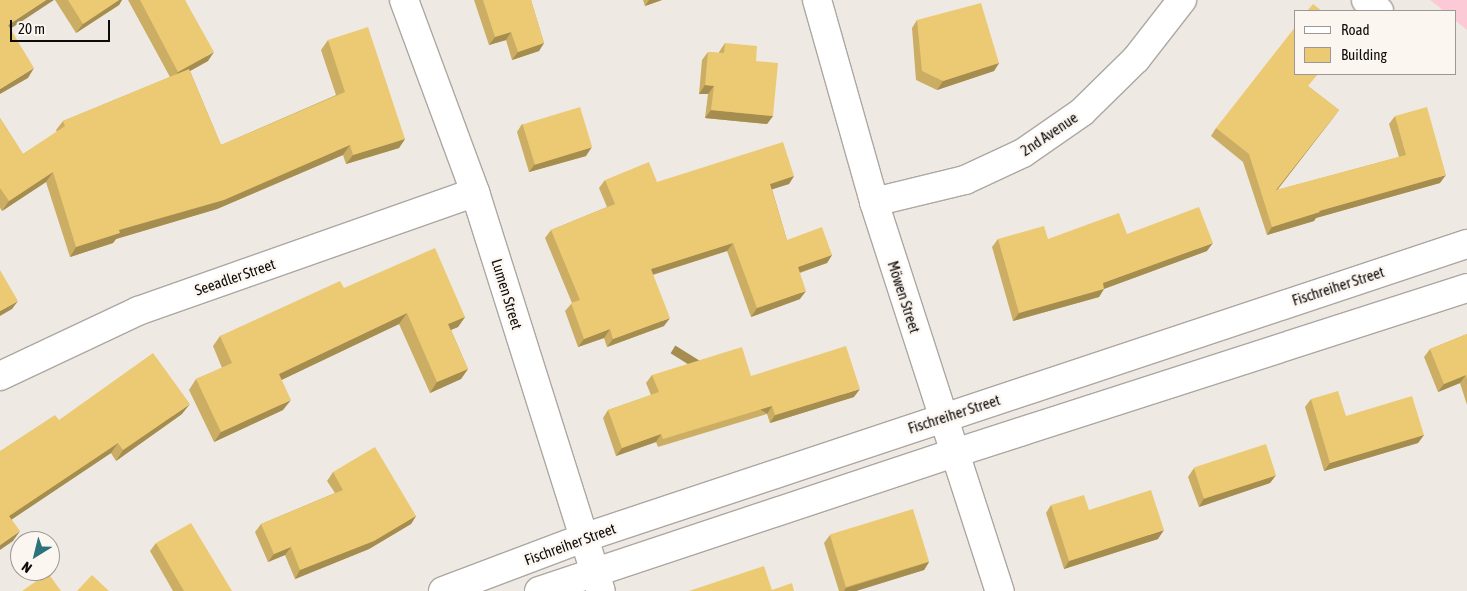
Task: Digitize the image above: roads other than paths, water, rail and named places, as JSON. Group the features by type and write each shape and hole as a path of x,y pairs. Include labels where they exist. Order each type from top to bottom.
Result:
{"street":[{"name":"Lumen Street","path":"404,0 475,192 598,581"},
{"name":"Möwen Street","path":"817,0 874,202 1000,591"},
{"name":"2nd Avenue","path":"874,202 965,180 1023,153 1082,112 1136,59 1182,0"},
{"path":"1366,0 1378,10"},
{"name":"Seeadler Street","path":"0,376 138,311 475,192"},
{"name":"Fischreiher Street","path":"443,591 583,538 1467,244"},
{"path":"539,591 598,581 955,453 1467,288"}]}
